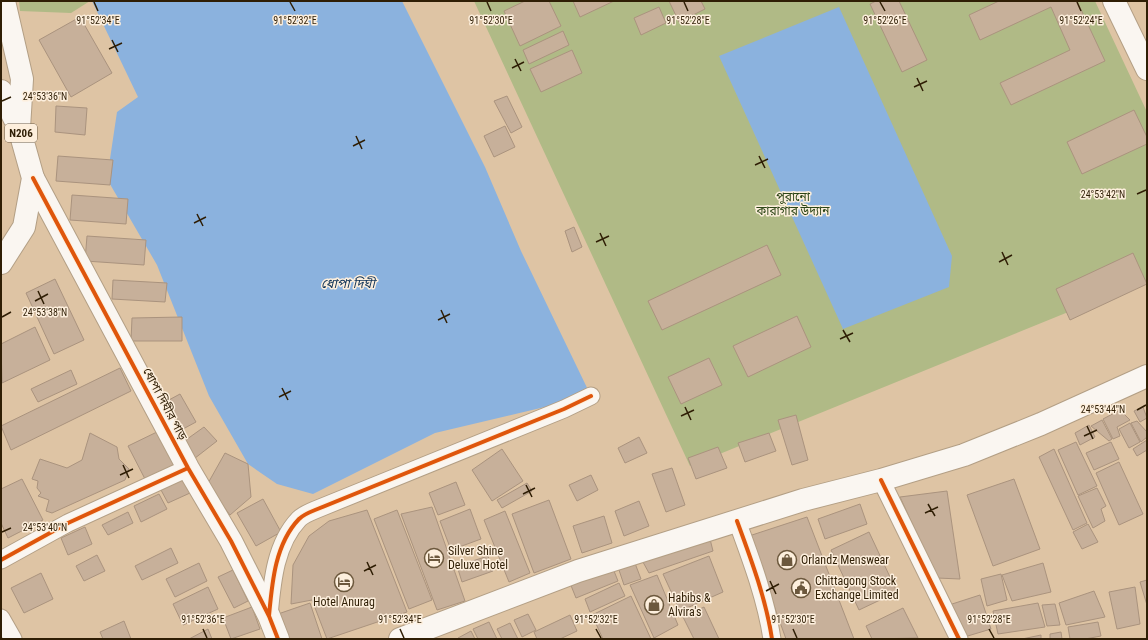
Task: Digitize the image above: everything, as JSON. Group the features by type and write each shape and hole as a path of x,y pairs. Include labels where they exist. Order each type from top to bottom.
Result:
{"main road":[{"name":"N206","path":"4,1 22,80 19,128"},
{"path":"1114,1 1147,69"},
{"name":"ধোপা দিঘীর পাড়","path":"1,91 19,128 33,178 188,468 231,541 269,616 278,639"},
{"name":"N206","path":"1,263 24,227 33,178"},
{"path":"400,639 578,571 803,500 881,480 964,455 1041,424 1147,376"}],"street":[{"path":"269,616 275,566 285,538 300,518 564,410 591,396"},
{"path":"1,560 68,523 188,468"},
{"path":"881,480 959,639"},
{"path":"737,521 754,569 770,625 772,639"},
{"path":"1,618 14,639"}],"green space":[{"path":"19,1 90,1 71,13 20,11"},
{"name":"পুরানো কারাগার উদ্যান","path":"474,1 1095,1 1147,112 1147,280 690,466"}],"water":[{"name":"ধোপা দিঘী","path":"92,1 402,1 485,167 521,251 591,396 435,433 313,494 277,484 248,464 209,396 157,265 107,179 117,112 138,97"},
{"path":"839,7 952,256 949,287 843,329 719,56"}],"building":[{"path":"525,1 549,1 561,26 520,46 504,11"},
{"path":"573,1 614,1 580,17"},
{"path":"669,1 701,1 705,9 679,22"},
{"path":"876,1 899,1 927,60 902,72 870,4"},
{"path":"999,1 1077,1 1105,61 1011,105 1000,83 1070,50 1051,7 980,40 969,15"},
{"path":"659,7 666,23 641,35 634,18"},
{"path":"80,17 112,73 71,97 39,40"},
{"path":"563,31 569,45 529,64 523,50"},
{"path":"572,50 582,73 541,92 530,69"},
{"path":"507,96 522,127 511,133 494,101"},
{"path":"56,106 87,108 85,135 55,132"},
{"path":"1134,110 1147,137 1147,144 1082,174 1067,142"},
{"path":"505,126 515,147 494,157 484,136"},
{"path":"58,156 113,160 110,185 56,181"},
{"path":"72,195 128,199 126,224 70,220"},
{"path":"574,227 582,247 572,252 565,231"},
{"path":"87,236 146,240 144,265 85,261"},
{"path":"767,245 781,275 662,330 648,301"},
{"path":"1133,253 1147,284 1070,320 1056,289"},
{"path":"55,279 84,340 54,354 26,293"},
{"path":"113,280 167,283 165,302 112,299"},
{"path":"797,316 811,347 748,377 733,346"},
{"path":"182,317 182,341 131,341 132,318"},
{"path":"35,327 50,360 2,383 1,344"},
{"path":"709,358 722,385 681,404 668,377"},
{"path":"120,368 131,391 11,450 1,426"},
{"path":"71,370 77,384 38,402 31,389"},
{"path":"180,394 196,422 183,429 167,401"},
{"path":"1143,407 1147,418 1140,422 1134,411"},
{"path":"1120,410 1130,420 1117,427 1120,436 1113,439 1103,419"},
{"path":"796,415 808,460 792,465 778,420"},
{"path":"1102,420 1112,439 1109,441 1091,426"},
{"path":"1137,421 1147,432 1147,437 1141,442 1131,423"},
{"path":"1130,423 1140,442 1129,448 1119,429"},
{"path":"1089,425 1095,437 1080,445 1075,433"},
{"path":"204,427 217,441 190,462 183,442"},
{"path":"159,431 175,465 145,479 128,446"},
{"path":"90,433 117,447 119,459 129,469 125,480 52,513 46,511 49,500 38,496 41,493 37,488 38,481 32,479 40,459 67,468 82,460"},
{"path":"769,433 776,451 745,462 738,443"},
{"path":"639,437 647,453 625,463 618,448"},
{"path":"1147,440 1147,450 1137,456 1133,449"},
{"path":"1076,442 1097,486 1078,495 1058,450"},
{"path":"1111,442 1119,459 1094,470 1086,453"},
{"path":"718,447 727,468 696,479 688,458"},
{"path":"502,449 523,481 492,501 472,470"},
{"path":"1054,449 1087,523 1073,530 1039,457"},
{"path":"225,453 248,464 251,497 230,515 207,485"},
{"path":"1119,462 1143,514 1119,525 1096,473"},
{"path":"672,468 685,505 666,512 652,474"},
{"path":"591,475 598,490 577,501 569,485"},
{"path":"22,479 43,520 8,538 1,523 1,489"},
{"path":"183,479 190,493 168,503 161,490"},
{"path":"1014,479 1040,549 993,566 967,495"},
{"path":"456,482 465,505 438,515 429,493"},
{"path":"527,483 532,491 502,508 497,500"},
{"path":"1097,488 1106,506 1101,509 1105,521 1093,528 1078,496"},
{"path":"947,491 960,579 937,578 900,497"},
{"path":"159,494 167,509 141,522 134,506"},
{"path":"263,499 281,532 256,546 237,513"},
{"path":"549,500 571,559 534,573 512,514"},
{"path":"639,501 649,526 624,536 615,511"},
{"path":"860,504 867,524 825,539 818,519"},
{"name":"Silver Shine Deluxe Hotel","path":"432,507 465,601 437,610 401,514"},
{"path":"470,509 481,539 451,550 440,521"},
{"name":"Hotel Anurag","path":"367,510 407,612 327,639 312,600 291,604 293,565 309,536 329,521"},
{"path":"397,510 432,600 409,609 374,519"},
{"path":"505,511 530,573 509,582 484,520"},
{"path":"128,512 133,523 108,535 102,525"},
{"path":"604,516 612,543 582,553 573,526"},
{"name":"Chittagong Stock Exchange Limited","path":"807,517 854,639 786,639 749,536"},
{"path":"1088,524 1098,542 1082,549 1073,532"},
{"path":"85,527 92,544 68,555 61,538"},
{"path":"708,531 713,551 649,573 638,553"},
{"path":"869,532 897,592 859,610 831,550"},
{"path":"171,548 178,563 142,580 135,566"},
{"path":"97,555 105,571 84,581 76,566"},
{"path":"488,556 493,571 462,582 457,566"},
{"path":"709,556 723,592 680,611 663,574"},
{"path":"633,558 641,579 624,585 617,564"},
{"path":"199,563 207,581 175,597 166,579"},
{"path":"1043,563 1051,592 1012,601 1002,575"},
{"path":"612,566 618,581 576,598 570,583"},
{"path":"233,570 248,601 234,608 218,577"},
{"path":"41,573 53,599 24,613 11,588"},
{"path":"1001,574 1007,600 987,606 981,579"},
{"name":"Habibs & Alvira's","path":"657,575 678,625 654,638 630,585"},
{"path":"1147,580 1147,605 1140,582"},
{"path":"619,583 625,596 590,612 585,599"},
{"path":"208,587 218,609 183,625 173,604"},
{"path":"1135,587 1140,624 1117,629 1109,592"},
{"path":"1094,591 1105,617 1066,625 1059,603"},
{"path":"980,595 991,629 961,638 949,605"},
{"path":"631,596 651,639 603,639 592,615"},
{"path":"310,603 322,639 286,639 278,614"},
{"path":"1038,603 1045,627 998,634 993,611"},
{"path":"1055,604 1060,625 1047,626 1042,605"},
{"path":"252,607 260,629 231,639 223,618"},
{"path":"704,607 719,639 694,639 683,617"},
{"path":"903,608 918,638 872,639 866,626"},
{"path":"528,614 536,630 522,637 514,620"},
{"path":"570,615 577,631 560,639 537,639 534,632"},
{"path":"124,621 131,639 103,639 100,632"},
{"path":"489,622 497,639 478,639 473,629"},
{"path":"1098,622 1101,636 1085,639 1070,639 1068,627"},
{"path":"510,623 518,639 502,639 497,629"},
{"path":"208,629 212,639 189,639"},
{"path":"471,631 475,639 458,638"},
{"path":"1061,632 1062,639 1050,639 1050,634"},
{"path":"1041,635 1041,639 1022,639"}],"cycle path":[{"path":"33,178 188,468 231,541 269,616 278,639"},
{"path":"269,616 273,577 276,564 285,540 291,529 302,516 564,409 591,396"},
{"path":"1,560 68,523 188,468"},
{"path":"881,480 959,639"},
{"path":"737,521 753,564 762,594 772,639"}],"place":[{"name":"Silver Shine Deluxe Hotel","path":"434,558"},
{"name":"Orlandz Menswear","path":"787,560"},
{"name":"Hotel Anurag","path":"344,582"},
{"name":"Chittagong Stock Exchange Limited","path":"801,588"},
{"name":"Habibs & Alvira's","path":"654,605"}]}
